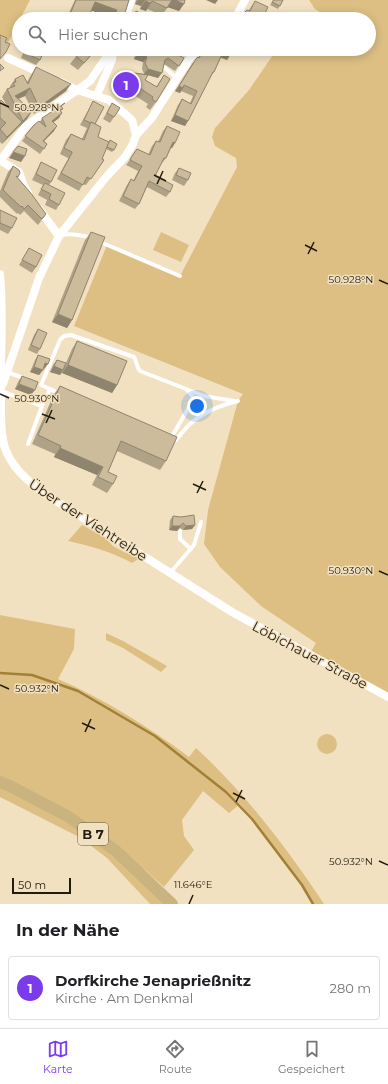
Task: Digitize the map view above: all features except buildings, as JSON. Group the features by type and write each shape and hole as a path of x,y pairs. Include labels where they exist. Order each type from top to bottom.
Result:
{"main road":[{"name":"B 7","path":"0,782 69,817 116,851 172,904"}],"street":[{"path":"127,12 131,0"},
{"path":"239,12 245,0"},
{"path":"58,236 24,186 19,172 0,161 26,126 90,80 108,56"},
{"path":"97,95 112,56"},
{"path":"0,391 39,278 58,236 106,177 125,158 136,135 151,119 193,56"},
{"path":"8,58 77,90 109,100 132,120 136,135"},
{"name":"Über der Viehtreibe","path":"0,274 2,302 0,391 1,430 4,446 11,461 20,474 39,490 232,612"},
{"name":"Löbichauer Straße","path":"232,612 388,697"}],"lane":[{"path":"164,67 177,79"},
{"path":"58,236 77,234 92,238 180,276"},
{"path":"41,385 60,340 64,336 71,335 134,357 136,360 136,366 140,371 211,398 238,402 224,405 206,413 189,425 176,440 164,435"},
{"path":"7,372 64,395"},
{"path":"28,444 50,389"},
{"path":"171,438 189,407 192,397 187,389"},
{"path":"0,391 42,406"},
{"path":"169,573 194,545 201,522"},
{"path":"180,532 180,540 191,549"}],"shaded area":[{"path":"0,0 30,0 24,12 12,12 12,35 8,43 0,39"},
{"path":"309,0 388,0 388,697 309,655 316,643 261,606 220,567 204,544 208,510 238,401 243,394 74,326 107,245 180,276 237,167 236,158 215,146 212,137 215,128 249,90 272,56 376,56 376,12 320,12 315,9"},
{"path":"161,232 189,245 181,262 153,250"},
{"path":"82,525 104,537 113,546 126,553 132,553 140,558 132,563 101,550 68,541"},
{"path":"0,615 75,629 74,649 58,679 92,695 126,714 189,757 196,748 232,784 265,822 324,904 313,904 302,885 240,804 229,813 203,791 182,820 184,836 194,850 164,887 145,870 0,777"},
{"path":"106,633 167,666 161,672 123,648 106,640"},
{"path":"323,734 331,734 337,740 337,748 331,754 323,754 317,748 317,740"},
{"path":"0,786 20,795 95,839 170,904 150,904 107,858 81,838 0,797"}],"waterway":[{"path":"0,673 32,675 78,691 155,736 226,792 252,819 302,885 313,904"}],"place":[{"name":"Dorfkirche Jenaprießnitz","path":"126,85"}]}
